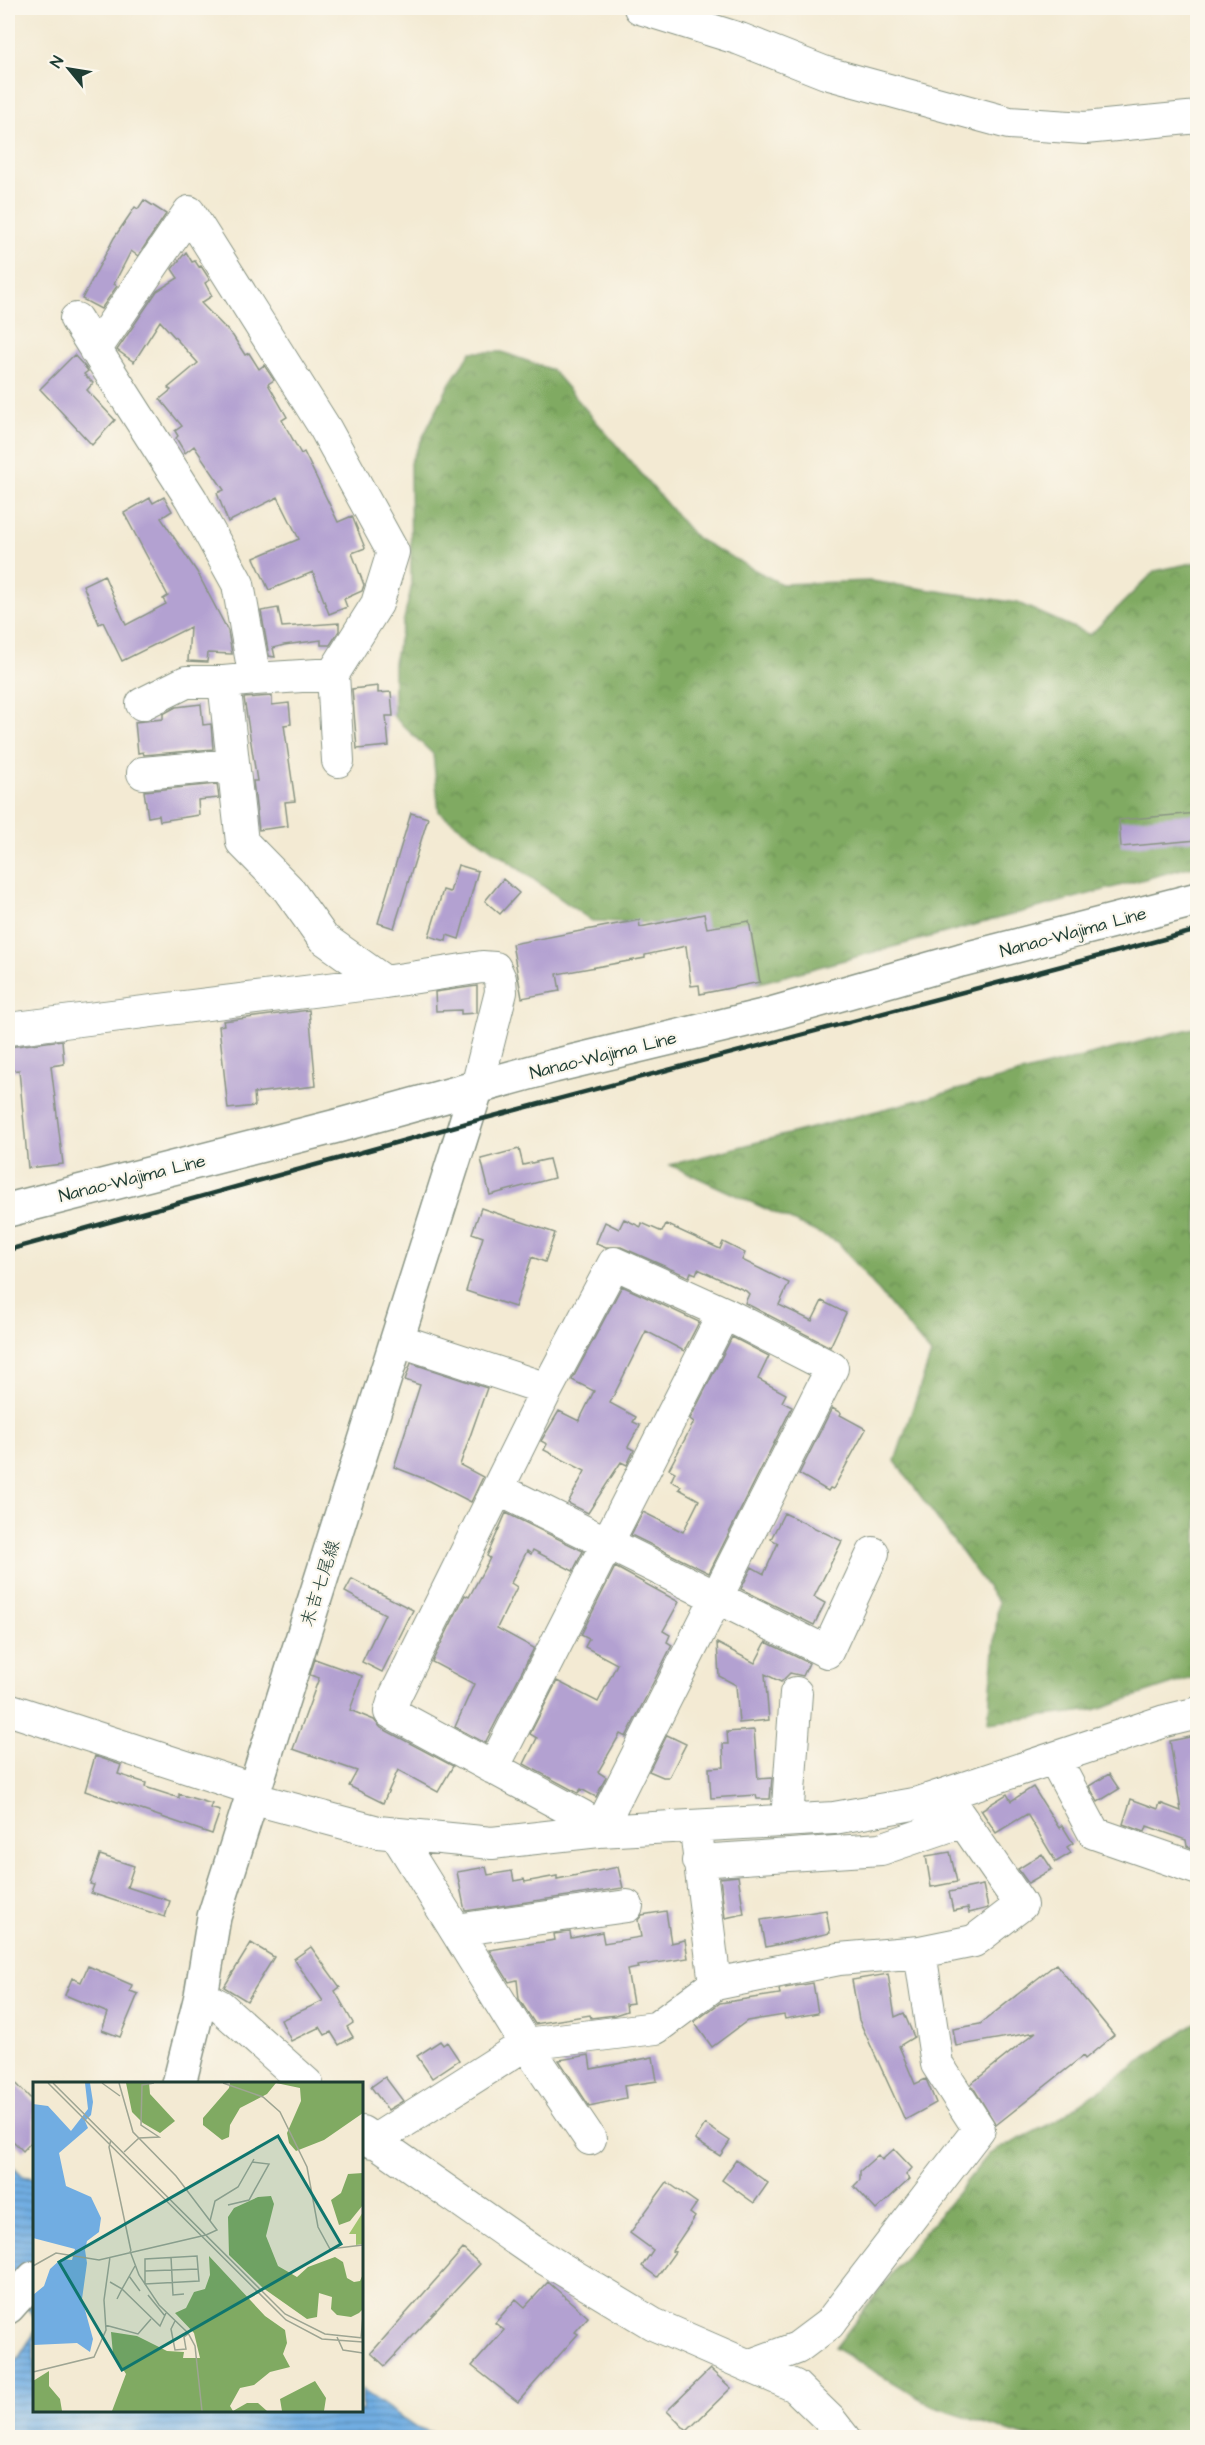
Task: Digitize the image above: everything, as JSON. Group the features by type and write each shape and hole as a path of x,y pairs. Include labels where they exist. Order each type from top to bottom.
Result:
{"main road":[{"name":"Nanao-Wajima Line","path":"8,1210 554,1066 767,1015 961,960 1197,899"},
{"name":"末吉七尾線","path":"180,2082 201,1996 214,1917 477,1087"},
{"path":"8,2307 33,2279"}],"street":[{"path":"640,8 740,39 826,73 1009,123 1085,128 1197,117"},
{"path":"95,350 189,212 326,428 393,552 377,604 333,674 338,761"},
{"path":"76,319 191,499 238,584 255,679"},
{"path":"142,704 186,682 333,674"},
{"path":"224,681 242,842 288,889 323,938 385,982"},
{"path":"143,773 233,765"},
{"path":"8,1029 385,982 482,967 495,968 500,979 501,992 477,1087"},
{"path":"614,1263 723,1312 832,1368 599,1831 582,1816 390,1712 395,1696 498,1489 614,1263"},
{"path":"493,1768 723,1312"},
{"path":"398,1340 548,1389"},
{"path":"498,1489 827,1652 873,1553"},
{"path":"787,1820 796,1693"},
{"path":"8,1709 252,1793 378,1832 492,1843 599,1831 834,1818 919,1803 1165,1721 1197,1713"},
{"path":"1054,1758 1094,1833 1197,1869"},
{"path":"367,2137 409,2118 526,2044 656,2028 715,1984 839,1959 920,1952 974,1941 1021,1905 945,1795"},
{"path":"698,1861 881,1850 963,1821"},
{"path":"697,1825 698,1861 715,1984"},
{"path":"396,1834 526,2044 590,2139"},
{"path":"456,1930 627,1906"},
{"path":"751,2365 797,2349 829,2324 979,2129 937,2064 920,1952"},
{"path":"201,1996 220,2006 305,2082"},
{"path":"367,2137 534,2252 653,2324 795,2386 830,2420 844,2438"}],"green space":[{"path":"471,352 502,352 552,370 696,538 781,584 871,581 1018,603 1090,635 1155,571 1197,562 1197,865 759,983 737,981 691,924 592,921 439,812 433,754 394,717 394,662 411,589 410,463 450,383"},
{"path":"1197,1027 1197,1676 1094,1710 988,1723 998,1602 895,1461 931,1354 838,1242 670,1165"},
{"path":"1197,2021 1197,2436 1027,2437 934,2407 835,2348 911,2249 989,2154 1056,2121"}],"water":[{"path":"8,2162 22,2176 33,2178 33,2315 8,2288"},
{"path":"33,2335 33,2412 363,2412 363,2391 416,2427 445,2437 8,2437 8,2375"}],"building":[{"path":"144,200 166,214 138,256 131,251 114,284 117,286 101,309 82,299 114,238 135,207 138,209"},
{"path":"186,252 192,262 195,261 199,267 201,266 210,280 205,283 212,296 201,303 233,336 245,355 249,353 259,369 264,365 274,380 268,384 287,417 282,420 301,454 304,452 338,522 352,516 365,548 352,553 364,585 362,591 344,599 347,607 329,614 313,572 269,590 254,558 299,539 278,497 228,522 217,493 224,490 194,446 185,453 176,438 178,436 175,431 182,426 160,399 171,390 168,388 198,363 160,321 134,362 117,350 157,291 178,278 172,269"},
{"path":"74,355 88,371 84,374 93,383 87,390 115,420 92,445 40,389"},
{"path":"164,497 172,511 161,518 197,572 228,631 232,654 208,653 207,662 188,661 190,627 122,661 103,622 99,624 83,585 104,575 126,625 166,604 163,599 168,596 124,513 150,498 153,503"},
{"path":"278,608 282,627 339,623 339,631 330,645 321,645 321,640 284,645 273,648 275,657 269,656 261,611"},
{"path":"378,686 378,693 391,692 393,716 386,716 389,746 357,749 352,689"},
{"path":"272,696 272,705 289,703 291,724 284,725 295,801 285,802 288,826 259,830 253,781 257,781 244,698"},
{"path":"201,704 203,725 211,724 213,749 144,755 143,752 138,753 135,722 163,719 163,714 176,707"},
{"path":"217,784 219,798 198,800 199,815 160,821 159,815 148,817 144,791"},
{"path":"411,813 428,818 394,928 378,923"},
{"path":"1197,813 1197,840 1121,847 1119,820"},
{"path":"458,865 478,871 459,939 447,935 446,941 429,936 443,890 450,892"},
{"path":"503,879 519,893 500,914 485,901"},
{"path":"704,914 707,928 749,921 760,982 700,994 699,985 691,986 686,946 645,955 645,958 557,974 560,991 522,998 512,944 639,920 640,927"},
{"path":"477,986 477,1013 461,1014 461,1010 436,1011 435,992"},
{"path":"309,1010 316,1086 254,1093 255,1106 228,1109 219,1026 224,1025 223,1021"},
{"path":"62,1040 64,1064 51,1066 63,1164 28,1168 19,1070 8,1071 8,1047"},
{"path":"519,1149 523,1165 549,1159 554,1178 490,1195 481,1159"},
{"path":"481,1208 555,1233 545,1262 532,1257 515,1307 466,1291 483,1237 472,1233"},
{"path":"624,1219 641,1227 642,1223 662,1232 666,1224 720,1249 723,1242 745,1253 742,1260 789,1283 779,1305 812,1321 822,1301 846,1313 830,1347 745,1303 749,1294 746,1291 698,1269 696,1274 691,1272 689,1277 621,1247 606,1247 596,1243 605,1222 619,1229"},
{"path":"622,1286 699,1322 684,1351 646,1331 610,1403 636,1417 633,1422 640,1425 628,1447 634,1450 627,1465 621,1462 588,1513 568,1503 585,1471 544,1450 547,1444 541,1441 559,1411 579,1421 594,1391 572,1380"},
{"path":"732,1337 769,1356 758,1379 786,1394 782,1402 792,1407 709,1573 631,1535 643,1512 683,1532 699,1500 679,1489 681,1486 671,1481 675,1472 669,1469 694,1422 690,1419"},
{"path":"411,1363 487,1388 460,1465 483,1477 471,1502 430,1481 394,1467 420,1385 405,1380"},
{"path":"832,1408 866,1429 833,1489 830,1488 828,1491 799,1474"},
{"path":"506,1513 583,1551 573,1571 533,1550 531,1554 527,1551 511,1583 517,1587 497,1628 534,1648 485,1743 455,1727 474,1684 432,1662 465,1595 469,1597 490,1558 487,1556"},
{"path":"784,1513 842,1541 814,1597 825,1603 814,1625 741,1589 752,1567 764,1574 778,1543 771,1539"},
{"path":"615,1567 679,1602 663,1631 670,1635 667,1642 672,1645 626,1737 620,1734 598,1772 606,1777 596,1797 581,1789 578,1793 524,1764 537,1738 530,1734 557,1681 598,1702 617,1664 585,1647 589,1639 581,1635"},
{"path":"352,1579 413,1610 382,1672 362,1662 385,1614 345,1592"},
{"path":"766,1642 809,1663 803,1676 790,1673 781,1682 765,1674 769,1720 739,1723 736,1685 719,1676 717,1643 755,1663"},
{"path":"315,1659 362,1676 350,1710 374,1720 381,1728 453,1766 438,1792 398,1770 383,1803 349,1786 357,1771 293,1749 319,1678 310,1675"},
{"path":"754,1730 758,1779 772,1778 770,1799 757,1799 756,1795 711,1798 709,1768 724,1767 723,1744 728,1744 727,1732"},
{"path":"667,1735 686,1744 669,1777 663,1777 649,1771"},
{"path":"1195,1736 1197,1850 1187,1846 1186,1840 1147,1826 1145,1832 1123,1824 1131,1799 1158,1809 1160,1803 1181,1811 1170,1741"},
{"path":"95,1756 121,1765 118,1774 146,1783 145,1787 179,1798 179,1794 212,1804 210,1808 220,1811 212,1834 85,1791"},
{"path":"1109,1774 1119,1789 1098,1802 1089,1786"},
{"path":"1033,1787 1059,1828 1062,1825 1073,1843 1067,1847 1071,1853 1056,1862 1027,1814 996,1833 981,1810 1007,1794 1011,1801"},
{"path":"950,1852 957,1882 931,1887 926,1856"},
{"path":"1042,1854 1052,1869 1028,1883 1018,1869"},
{"path":"100,1855 134,1866 127,1887 170,1901 165,1917 91,1893 94,1885 90,1884"},
{"path":"486,1867 488,1875 512,1871 514,1881 524,1879 525,1882 557,1876 557,1879 618,1867 623,1888 465,1911 457,1872"},
{"path":"738,1876 744,1914 725,1918 720,1878"},
{"path":"983,1885 988,1908 969,1913 968,1908 953,1911 949,1892"},
{"path":"826,1910 830,1933 766,1947 761,1920"},
{"path":"666,1911 671,1943 685,1940 688,1958 637,1966 638,1968 627,1970 633,2003 626,2004 627,2011 615,2015 591,2018 590,2015 535,2024 519,1999 517,1980 509,1982 489,1950 555,1940 554,1934 570,1932 571,1938 602,1932 604,1943 641,1937 638,1920 642,1915"},
{"path":"251,1943 274,1957 247,2001 224,1987"},
{"path":"311,1947 340,1987 335,1991 353,2023 347,2027 353,2037 339,2045 331,2032 325,2035 320,2027 291,2041 281,2020 323,2001 294,1959"},
{"path":"1056,1964 1114,2035 1085,2059 1083,2056 996,2125 971,2084 1036,2032 956,2046 953,2029 980,2024"},
{"path":"88,1966 132,1985 130,1991 138,1994 120,2037 102,2030 108,2013 65,1995 72,1978 81,1982"},
{"path":"888,1974 895,2017 904,2013 914,2037 899,2046 915,2084 926,2079 936,2103 905,2120 859,2020 852,1980"},
{"path":"813,1983 818,2013 785,2019 784,2015 747,2021 712,2047 694,2022 720,2003 780,1994 779,1989"},
{"path":"440,2041 443,2045 447,2042 459,2060 432,2078 417,2056"},
{"path":"589,2055 591,2069 653,2057 657,2081 624,2086 626,2098 589,2106 559,2060"},
{"path":"8,2075 33,2101 33,2140 23,2151 8,2136"},
{"path":"385,2077 403,2101 388,2110 371,2087"},
{"path":"705,2124 730,2141 720,2156 695,2140"},
{"path":"894,2149 912,2168 906,2175 910,2179 876,2210 854,2186 860,2180 860,2171 878,2155 882,2160"},
{"path":"736,2160 768,2183 754,2203 722,2180"},
{"path":"667,2182 697,2203 690,2213 695,2217 672,2251 675,2252 657,2277 642,2266 653,2250 630,2233"},
{"path":"463,2249 480,2264 385,2366 371,2353"},
{"path":"548,2282 588,2317 575,2332 578,2334 518,2402 472,2366 504,2330 495,2323 516,2299 525,2307"},
{"path":"710,2369 731,2388 687,2431 667,2411"}],"railway":[{"path":"8,1250 467,1123 1198,930"}]}
